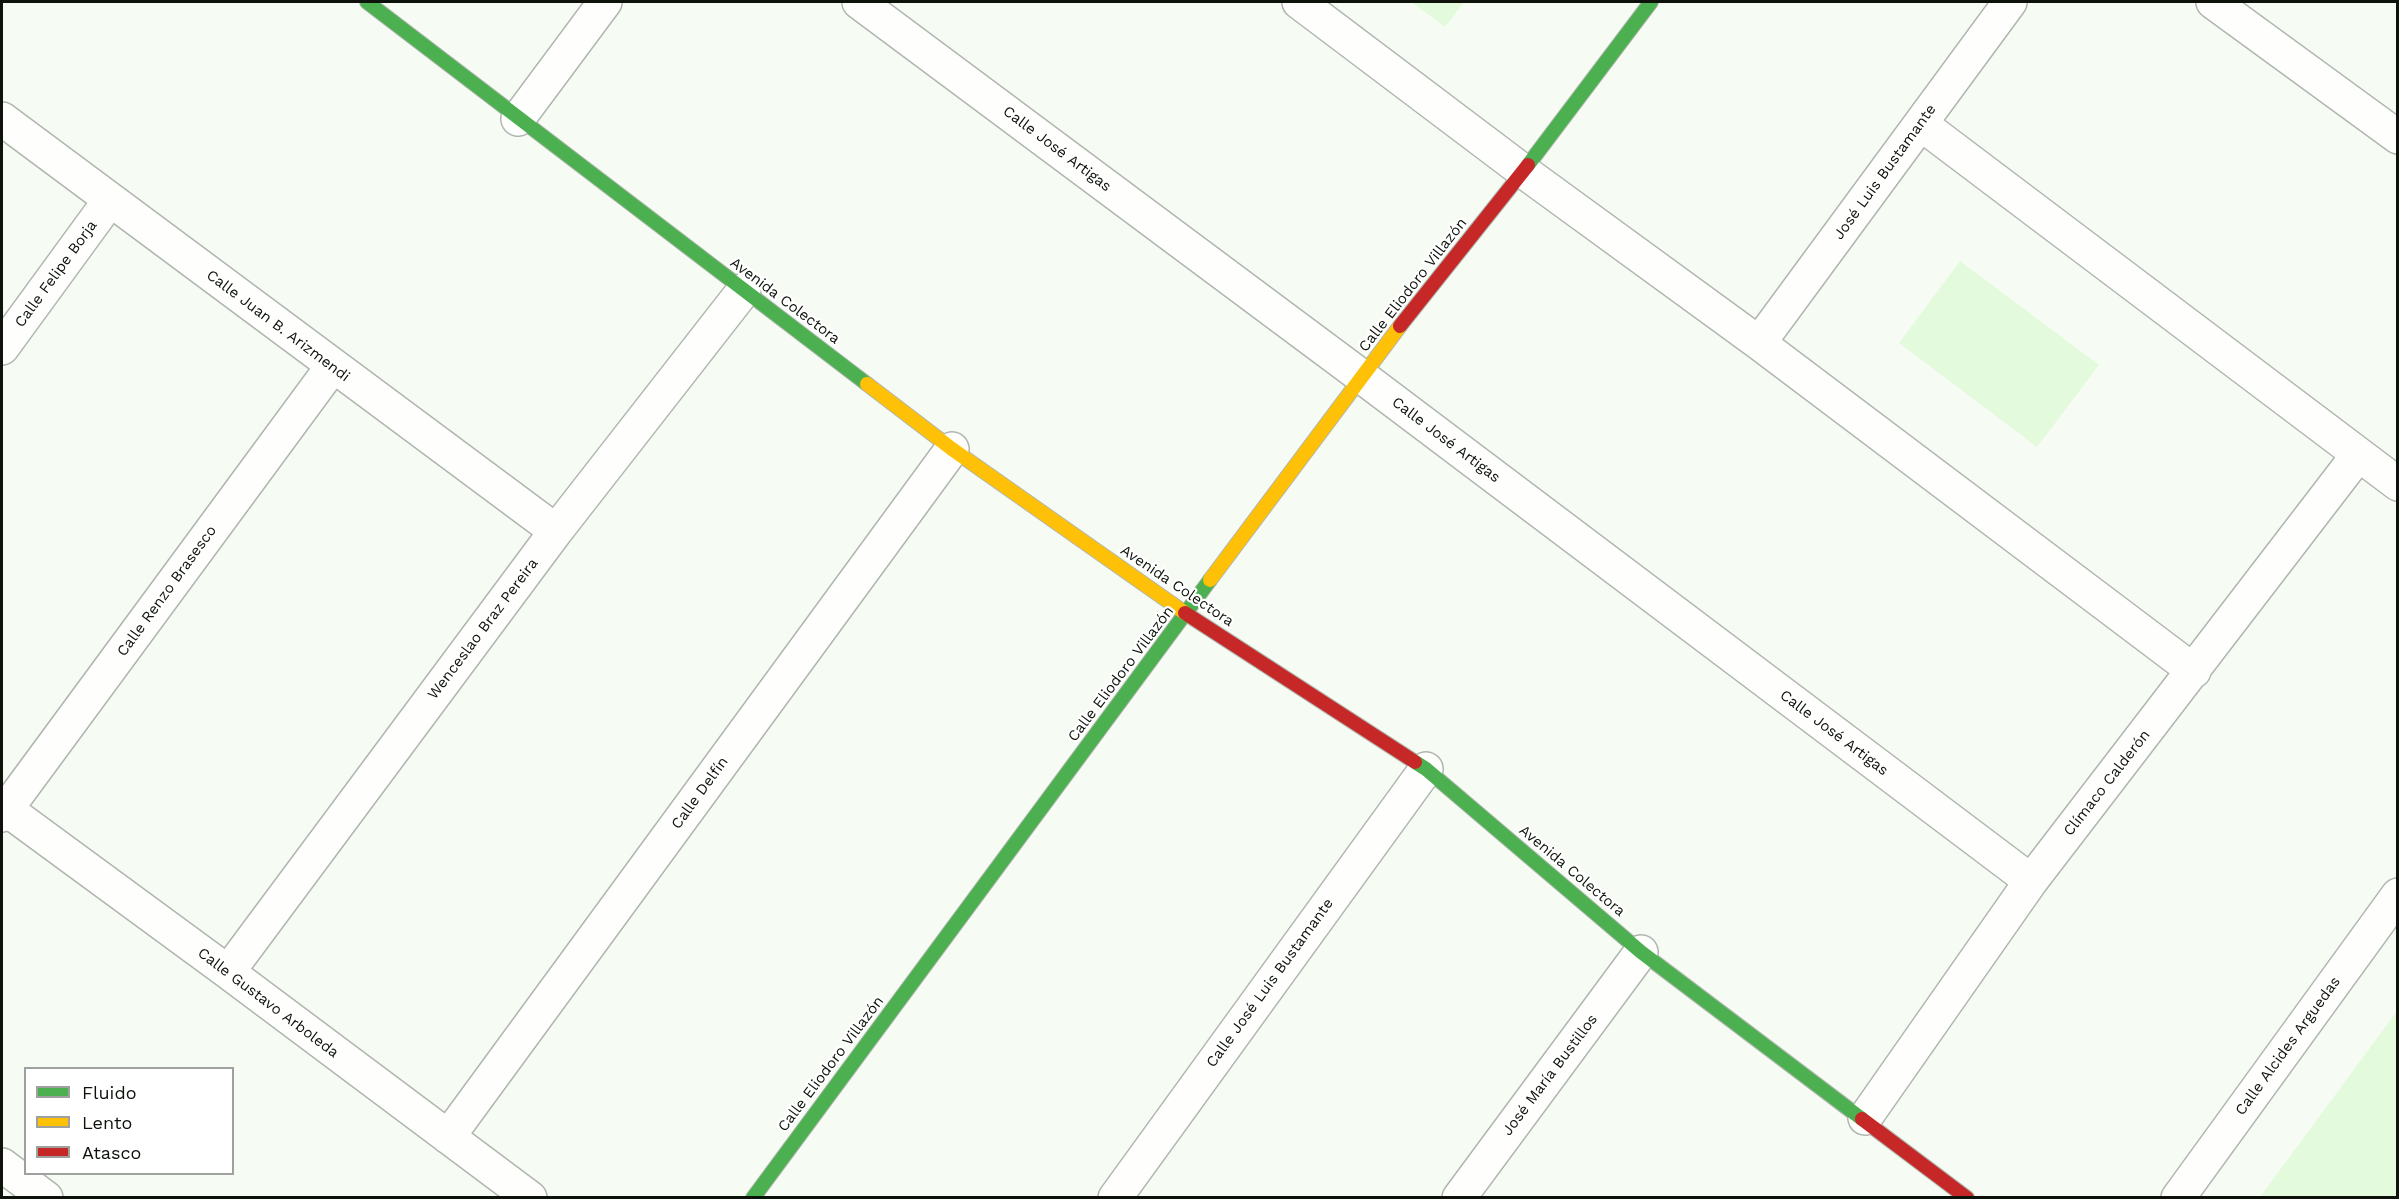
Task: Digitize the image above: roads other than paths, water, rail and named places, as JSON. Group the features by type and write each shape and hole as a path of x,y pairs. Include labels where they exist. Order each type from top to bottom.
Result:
{"street":[{"name":"Avenida Colectora","path":"367,2 952,449 1186,614 1426,768 1641,952 1865,1118 1967,1197"},
{"path":"518,119 605,2"},
{"name":"Calle José Artigas","path":"859,2 1361,376 2031,881"},
{"path":"1299,2 1523,171 1759,343 2194,671"},
{"name":"Calle Eliodoro Villazón","path":"753,1197 1361,376 1523,171 1651,2"},
{"name":"José Luis Bustamante","path":"1759,343 2010,2"},
{"path":"2213,2 2397,137"},
{"name":"Calle Juan B. Arizmendi","path":"2,119 332,367 556,531"},
{"path":"1921,124 2397,484"},
{"name":"Calle Felipe Borja","path":"2,348 110,200"},
{"name":"Wenceslao Braz Pereira","path":"228,972 556,531 744,290"},
{"name":"Calle Renzo Brasesco","path":"4,812 332,367"},
{"name":"Calle Delfín","path":"448,1137 952,449"},
{"name":"Clímaco Calderón","path":"1865,1118 2031,881 2358,455"},
{"name":"Calle José Luis Bustamante","path":"1115,1197 1426,768"},
{"name":"Calle Gustavo Arboleda","path":"4,812 228,972 530,1197"},
{"name":"Calle Alcides Arguedas","path":"2178,1197 2397,895"},
{"name":"José María Bustillos","path":"1460,1197 1641,952"},
{"path":"2,1165 46,1197"}]}
